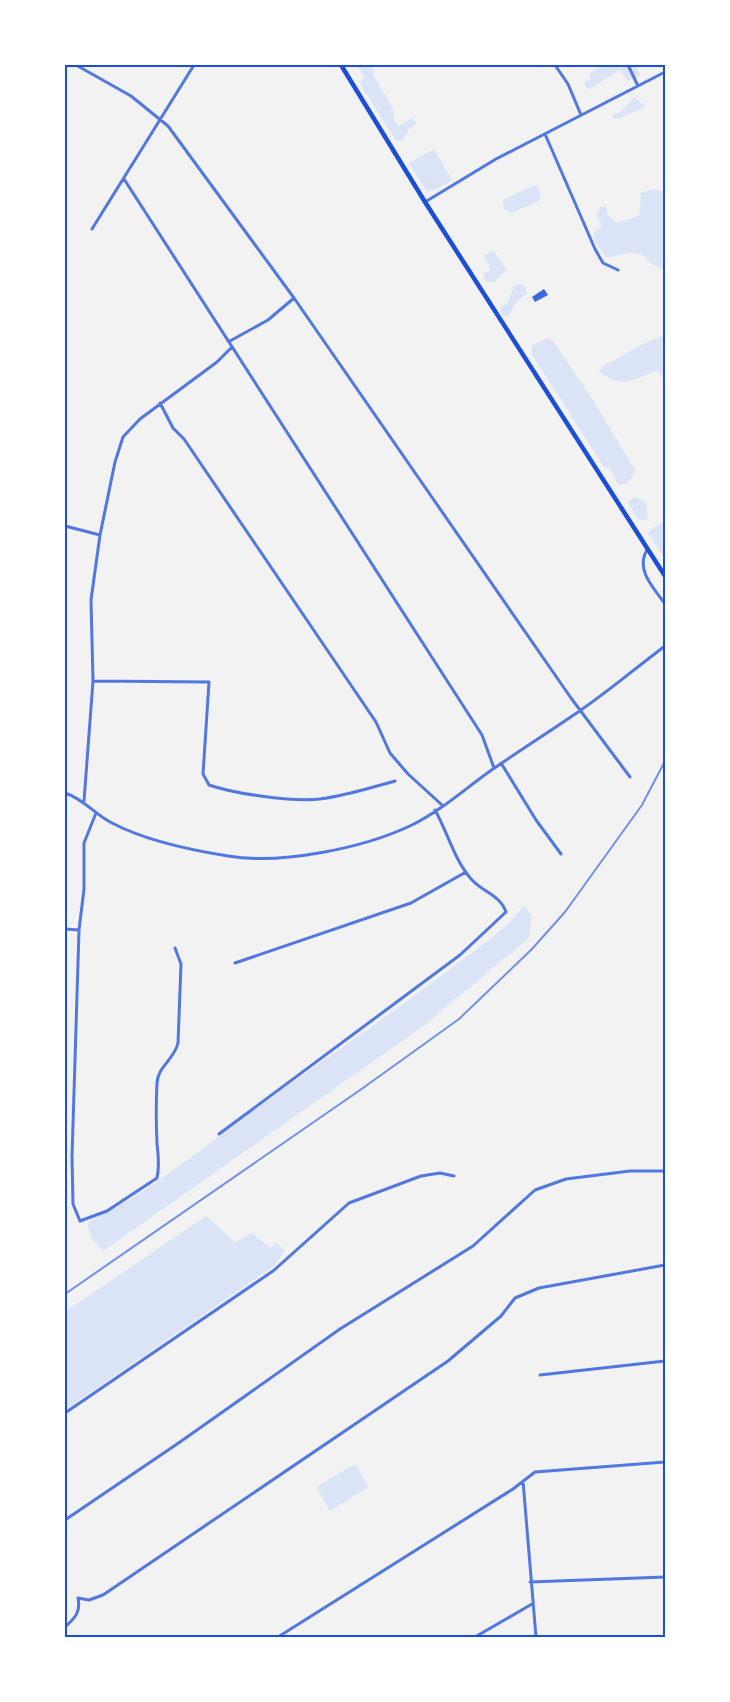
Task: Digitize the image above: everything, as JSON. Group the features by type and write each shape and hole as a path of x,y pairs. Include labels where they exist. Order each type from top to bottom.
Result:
{"main road":[{"path":"341,65 425,202 665,576"}],"street":[{"path":"76,65 130,96 161,120 232,212 294,298 571,698 582,709 588,722 630,777"},
{"path":"92,229 194,65"},
{"path":"555,65 568,84 581,115"},
{"path":"628,65 638,86"},
{"path":"425,202 496,159 665,72"},
{"path":"545,134 595,249 603,263 618,270"},
{"path":"124,179 482,735 494,768"},
{"path":"230,341 268,320 294,298"},
{"path":"84,801 93,681 92,600 100,534 109,484 123,437 140,419 217,362 232,347"},
{"path":"160,403 173,428 184,439 376,722 390,753 408,774 442,805"},
{"path":"65,526 100,534"},
{"path":"647,550 644,556 644,571 665,604"},
{"path":"65,793 84,801 96,813 124,830 175,844 230,856 278,858 315,854 381,837 415,823 582,709 665,646"},
{"path":"93,681 209,682 203,774 209,785 224,790 256,795 318,799 360,791 395,781"},
{"path":"501,763 536,820 561,854"},
{"path":"219,1134 460,955 506,912 496,897 473,881 466,872 451,846 435,810"},
{"path":"96,813 84,843 84,888 79,930 72,1157 73,1204 80,1221 107,1211 157,1178 160,1166 157,1142 157,1082 160,1071 176,1053 178,1043 181,964 175,948"},
{"path":"235,963 411,903 466,872"},
{"path":"65,929 79,930"},
{"path":"65,1157 72,1157"},
{"path":"65,1520 340,1329 473,1246 535,1190 566,1178 630,1171 665,1171"},
{"path":"65,1413 273,1270 349,1203 421,1176 440,1173 454,1176"},
{"path":"65,1627 76,1616 80,1608 78,1598 89,1600 103,1595 448,1361 501,1316 515,1298 539,1288 665,1265"},
{"path":"540,1375 665,1361"},
{"path":"278,1637 535,1472 665,1462"},
{"path":"523,1481 536,1637"},
{"path":"530,1582 665,1577"},
{"path":"475,1637 532,1604"}],"shaded area":[{"path":"349,65 372,65 374,76 393,109 394,121 399,126 412,118 417,123 409,129 403,140 396,141 362,87 360,81 365,78 358,67 352,68"},
{"path":"602,65 636,65 640,75 627,81 620,70 590,89 586,88 585,82 590,79 590,74"},
{"path":"635,97 646,107 613,119 613,115 620,112"},
{"path":"434,149 452,180 437,189 426,191 409,163"},
{"path":"534,185 538,187 541,197 539,201 511,213 504,209 503,200"},
{"path":"653,189 665,192 665,274 663,269 652,264 641,254 628,253 607,258 596,243 593,233 602,226 596,215 600,207 606,206 608,215 616,223 639,216 641,193"},
{"path":"494,251 507,270 494,282 486,282 483,276 491,270 484,255"},
{"path":"521,284 525,286 527,294 517,301 509,316 504,317 500,312 501,307 508,302 514,286"},
{"path":"665,335 665,383 658,370 628,381 614,380 599,371 603,366 643,344"},
{"path":"547,338 553,341 593,400 635,470 633,476 626,484 618,485 610,469 604,467 531,353 533,345"},
{"path":"635,497 645,501 648,517 644,520 639,520 627,502"},
{"path":"665,521 665,558 664,558 648,532"},
{"path":"523,906 532,915 529,938 422,1027 103,1251 92,1239 87,1223 115,1208 168,1174 269,1098 398,1008 493,937 509,923"},
{"path":"206,1216 235,1242 252,1233 271,1248 277,1243 285,1251 274,1266 65,1410 65,1312"},
{"path":"355,1464 369,1487 330,1511 316,1487"}],"building":[{"path":"544,289 548,295 535,302 532,297"}],"railway":[{"path":"65,1294 363,1088 459,1019 532,949 565,912 642,805 665,761"}]}
